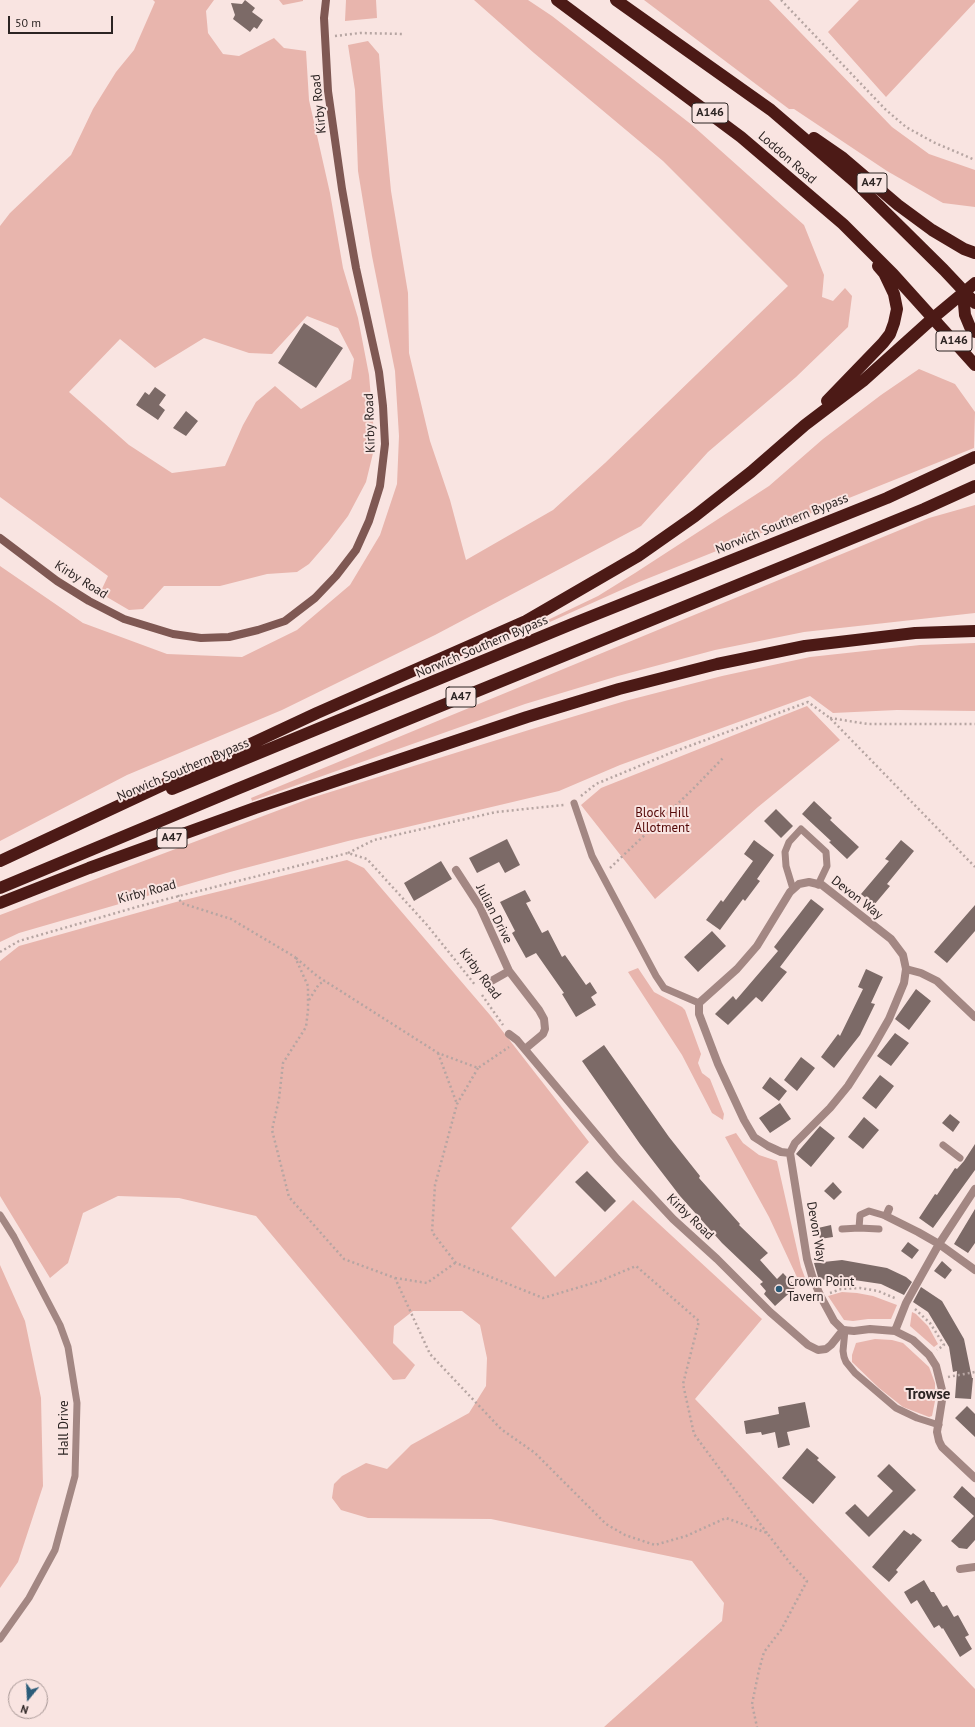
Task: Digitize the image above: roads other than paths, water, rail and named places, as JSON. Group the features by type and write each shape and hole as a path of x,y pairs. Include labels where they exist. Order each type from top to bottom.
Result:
{"highway":[{"name":"Loddon Road","path":"557,0 741,137 843,224 893,274 975,365"},
{"name":"A146","path":"561,0 571,10"},
{"name":"Loddon Road","path":"616,0 771,110 855,182 975,303"},
{"name":"A47","path":"771,110 843,158 898,205 932,230 964,249 975,253"},
{"name":"A47","path":"0,861 324,710 526,621 638,556 695,516 752,472 805,424 890,334 896,309 894,294 884,273 843,224"},
{"name":"A47","path":"805,424 864,381 933,318 975,284"},
{"path":"965,292 965,315 970,326 975,332"},
{"name":"Norwich Southern Bypass","path":"0,861 572,624 887,498 975,457"},
{"name":"A47","path":"0,888 237,789 924,509 975,486"},
{"name":"A47","path":"0,904 89,868 255,808 527,717 619,689 717,664 805,646 915,633 975,631"}],"street":[{"name":"Kirby Road","path":"0,538 57,581 89,601 124,619 173,634 201,638 229,636 258,630 285,621 315,598 336,576 356,550 370,521 380,486 385,444 383,406 379,372 356,268 342,189 328,91 324,18 326,0"},
{"name":"Julian Drive","path":"456,870 480,907 508,971 539,1010 545,1024 543,1034 525,1049"},
{"name":"Devon Way","path":"793,889 799,884 809,882 822,885 891,939 903,954 906,969 904,983 898,998 889,1019 873,1047 839,1097 795,1143 790,1153 807,1259 813,1279 834,1321 844,1330"},
{"path":"790,1153 781,1152 754,1137 744,1120 718,1064 699,1014 699,1003 738,969 757,946 793,889"},
{"path":"906,969 921,973 937,981 975,1017"},
{"path":"486,984 508,971"},
{"name":"Kirby Road","path":"509,1034 525,1049 617,1159 673,1218 770,1312 808,1345 818,1350 826,1349 844,1330"},
{"path":"895,1331 906,1303 939,1244 975,1189"},
{"path":"888,1212 939,1244 975,1270"},
{"path":"844,1330 870,1329 895,1331 913,1340 929,1355 936,1366 941,1379 943,1394 937,1436 942,1447 975,1478"},
{"path":"960,1569 975,1567"}],"lane":[{"path":"574,803 592,856 656,976 664,988 699,1003"},
{"path":"793,889 786,866 785,852 789,842 802,829 826,852 827,866 818,884"},
{"path":"943,1145 960,1158"},
{"path":"859,1228 860,1215 869,1211 888,1212"},
{"name":"Hall Drive","path":"0,1215 28,1262 60,1325 68,1347 77,1403 75,1476 55,1550 29,1598 0,1639"},
{"path":"842,1229 879,1229"},
{"path":"844,1330 844,1357 855,1373 896,1408 917,1418 939,1425"}],"place":[{"name":"Crown Point Tavern","path":"779,1289"}],"district":[{"name":"Trowse","path":"928,1395"}],"park label":[{"name":"Block Hill Allotment","path":"662,820"}]}
